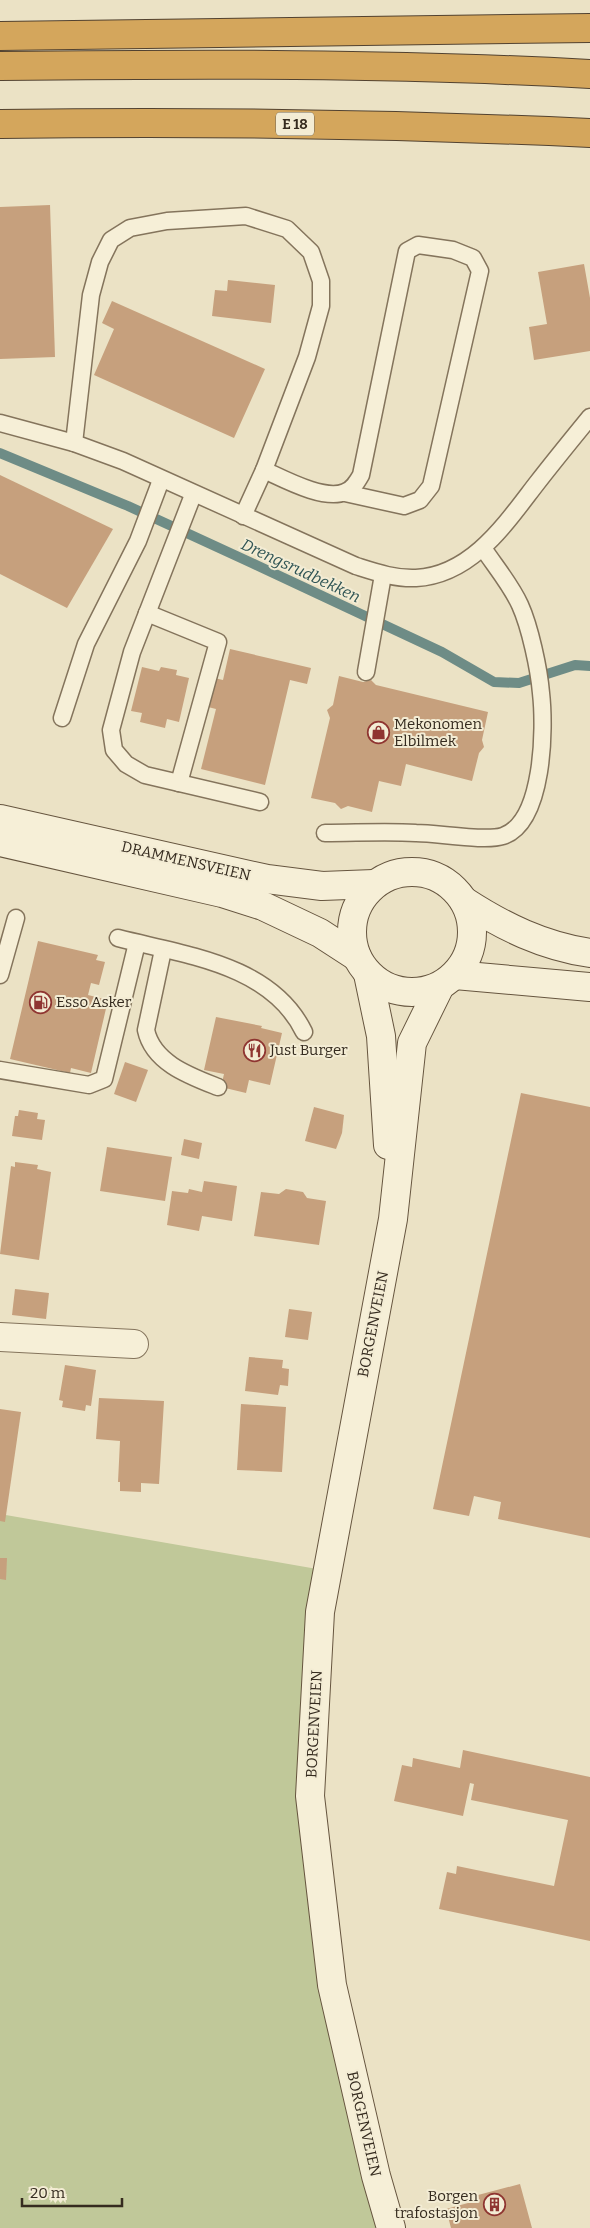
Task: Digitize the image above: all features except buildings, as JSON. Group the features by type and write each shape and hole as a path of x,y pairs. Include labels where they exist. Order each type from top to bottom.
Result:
{"highway":[{"path":"0,36 590,28"},
{"path":"0,66 173,64 497,69 590,74"},
{"name":"E 18","path":"0,124 184,122 490,128 590,133"}],"street":[{"name":"DRAMMENSVEIEN","path":"0,819 266,880 322,886 374,884"},
{"name":"DRAMMENSVEIEN","path":"0,842 222,893 263,906 320,933 362,966"},
{"path":"420,872 433,875 451,885 464,901 472,920 472,941 466,959 447,980 421,992 402,992 384,986 362,966 351,938 352,919 360,899 374,884 392,874 420,872"},
{"path":"464,901 497,922 535,940 590,953"},
{"name":"BORGENVEIEN","path":"362,966 381,1036 393,1219"},
{"path":"447,980 590,987"},
{"name":"BORGENVEIEN","path":"391,2228 376,2176 332,1985 310,1796 320,1612 393,1219 412,1043 447,980"},
{"path":"0,1337 134,1344"}],"lane":[{"path":"74,443 91,295 100,262 112,240 130,228 167,221 246,216 288,229 311,252 320,281 321,306 307,357 264,470 243,516"},
{"path":"264,470 318,493 345,493 404,506 420,500 431,486 480,271 473,258 453,250 418,245 407,251 361,475 355,485 345,493"},
{"path":"0,423 74,443 123,462 193,495 356,566 383,575 416,578 441,573 463,563 483,548 506,525 590,417"},
{"path":"62,718 86,644 138,540 161,480"},
{"path":"193,495 132,652 112,730 114,750 126,764 145,775 260,802"},
{"path":"326,834 415,832 483,837 503,836 515,828 526,816 536,788 542,736 541,694 535,658 520,605 483,548"},
{"path":"366,672 383,575"},
{"path":"146,613 218,642 179,783"},
{"path":"0,975 16,918"},
{"path":"118,938 206,960 264,985 284,1001 296,1016 304,1032"},
{"path":"0,1070 89,1085 104,1079 137,943"},
{"path":"163,950 146,1030 148,1041 167,1062 186,1074 218,1087"}],"green space":[{"path":"0,1514 317,1569 306,1798 376,2176 375,2228 0,2228"}],"waterway":[{"name":"Drengsrudbekken","path":"0,453 128,506 254,564 442,652 494,682 519,683 575,665 590,666"}],"place":[{"name":"Mekonomen Elbilmek","path":"378,733"},
{"name":"Esso Asker","path":"40,1002"},
{"name":"Just Burger","path":"254,1050"},
{"name":"Borgen trafostasjon","path":"494,2205"}]}
